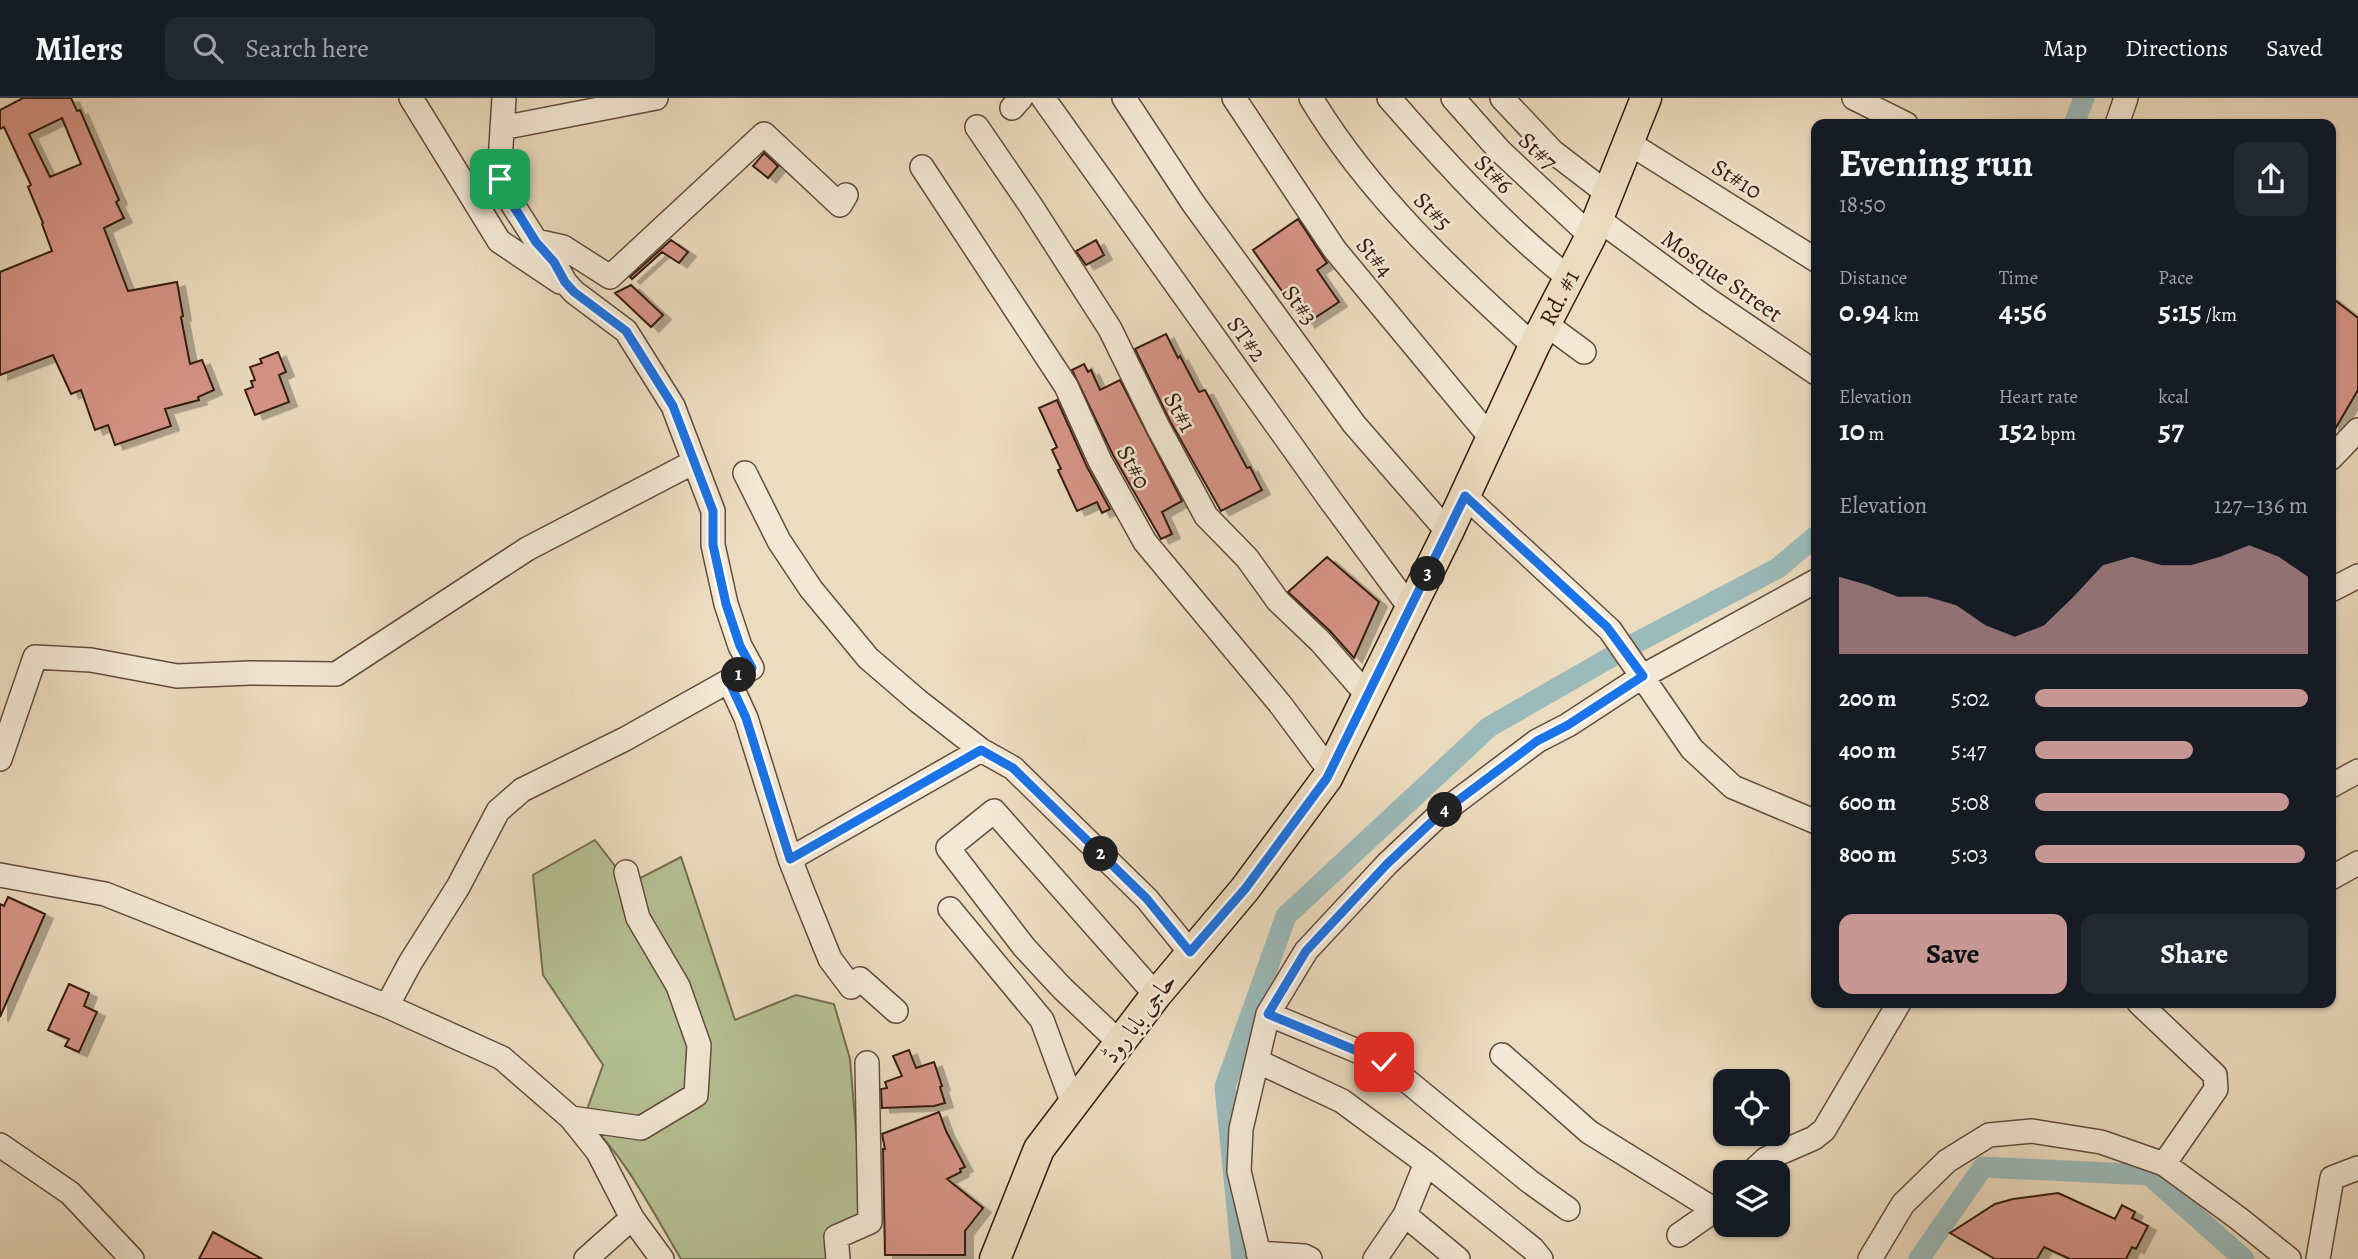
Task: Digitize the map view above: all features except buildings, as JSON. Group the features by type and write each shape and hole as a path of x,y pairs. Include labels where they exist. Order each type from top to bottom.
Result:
{"main road":[{"name":"Rd. #1","path":"1465,496 1599,217 1646,98"},
{"name":"حاجی بابا روڈ","path":"995,1259 1039,1149 1190,952 1245,889 1330,771 1465,496"}],"street":[{"path":"387,1006 410,963 458,887 498,811 522,790 625,739 752,668 740,646 726,604 713,545 713,511 673,406 626,331 499,241 411,98"},
{"path":"504,98 500,179 506,194 536,242 574,292"},
{"path":"502,128 656,98"},
{"name":"ST#2","path":"1043,98 1411,609"},
{"name":"St#3","path":"1125,98 1193,202 1354,424 1448,532"},
{"name":"St#4","path":"1234,98 1335,250 1491,438"},
{"name":"St#5","path":"1311,98 1331,131 1395,210 1496,312 1540,335 1584,352"},
{"name":"St#6","path":"1389,98 1495,213 1539,255 1570,279"},
{"name":"St#7","path":"1453,98 1500,151 1599,217"},
{"path":"1502,98 1552,151 1599,217"},
{"path":"1854,98 1896,119"},
{"path":"2119,119 2126,98"},
{"name":"St#1","path":"977,127 1110,329 1146,404 1206,516 1247,558 1278,601 1304,624 1368,696"},
{"path":"536,242 563,247 610,277 764,134 839,205 846,195"},
{"name":"St#10","path":"1629,143 1811,257"},
{"name":"St#0","path":"922,167 1066,386 1100,461 1145,541 1280,704 1330,771"},
{"name":"Mosque Street","path":"1599,217 1707,299 1811,370"},
{"path":"2336,453 2358,430"},
{"path":"0,759 35,657 91,660 177,676 336,674 527,549 694,462"},
{"path":"745,473 779,541 805,579 868,658 981,750 1013,768 1147,899 1190,952"},
{"path":"1465,496 1607,627 1692,749 1733,787 1811,820"},
{"path":"2336,587 2358,576"},
{"path":"1310,1259 1304,1256 1259,1256 1239,1171 1241,1129 1268,1014 1306,951 1387,864 1440,814 1537,741 1568,725 1641,674 1811,584"},
{"path":"729,681 746,718 790,859 830,959 856,983 896,1011"},
{"path":"790,859 981,750"},
{"path":"2336,783 2358,771"},
{"path":"1120,1044 1024,947 948,848 994,811 1156,995"},
{"path":"2336,875 2358,863"},
{"path":"571,1118 641,1128 695,1095 699,1045 678,986 638,918 626,872"},
{"path":"0,876 104,894 387,1006 502,1058 571,1118 598,1152 632,1218 662,1259"},
{"path":"950,909 1042,1020 1073,1104"},
{"path":"1765,1160 1814,1138 1824,1130 1896,1008"},
{"path":"2143,1008 2215,1075 2216,1089 2164,1164"},
{"path":"1268,1014 1384,1062 1529,1181 1568,1209"},
{"path":"1502,1055 1589,1132 1713,1201"},
{"path":"1257,1060 1342,1101 1426,1163 1533,1249 1541,1259"},
{"path":"838,1259 836,1237 870,1222 867,1063"},
{"path":"1870,1259 1903,1204 1947,1161 1989,1135 2032,1131 2101,1142 2164,1164 2289,1259"},
{"path":"0,1145 70,1193 132,1259"},
{"path":"1376,1259 1405,1215 1426,1163"},
{"path":"2318,1259 2332,1178 2358,1167"},
{"path":"1679,1234 1713,1210"},
{"path":"1405,1215 1458,1259"},
{"path":"586,1259 632,1218"}],"green space":[{"path":"595,840 629,884 681,857 735,1020 796,995 834,1004 850,1059 863,1216 831,1259 681,1259 626,1167 584,1118 603,1065 543,975 533,875"}],"waterway":[{"path":"2076,119 2084,98"},
{"path":"1242,1259 1225,1087 1286,916 1489,727 1632,645 1778,568 1811,540"},
{"path":"1919,1259 1983,1167 2149,1175 2244,1259"}],"route":[{"path":"500,179 506,194 536,242 554,262 565,282 574,292 626,331 673,406 713,511 713,545 726,604 740,646 752,668 729,681 746,718 790,859 981,750 1013,768 1147,899 1190,952 1245,889 1327,778 1465,496 1607,627 1643,676 1568,725 1537,741 1440,814 1387,864 1306,951 1268,1014 1384,1062"}]}
